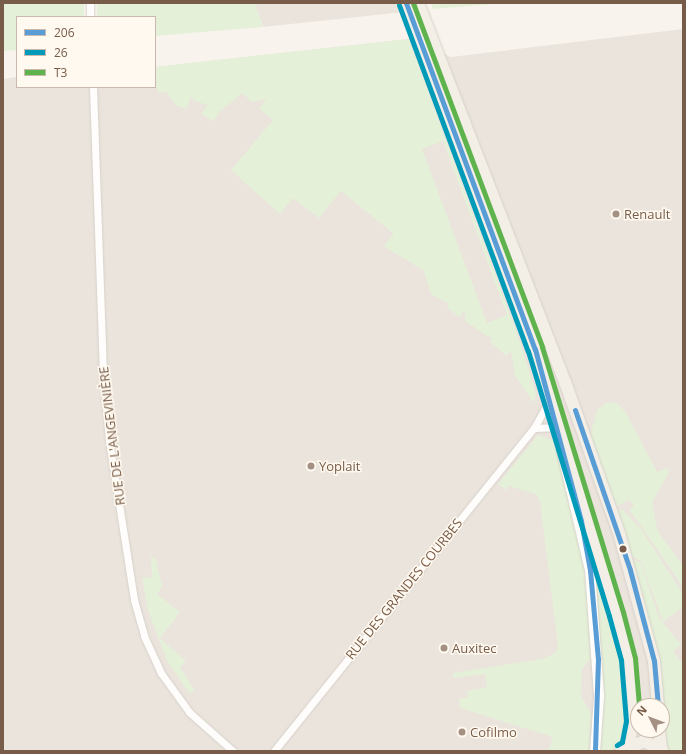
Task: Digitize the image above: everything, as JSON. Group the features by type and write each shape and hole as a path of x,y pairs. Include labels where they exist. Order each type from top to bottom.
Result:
{"main road":[{"path":"406,3 535,349 628,659 633,721 625,748"},
{"path":"418,3 602,483 654,661 657,698"},
{"path":"535,349 548,403 558,426 584,532 590,570 598,674 595,751"},
{"path":"660,738 662,750"},
{"path":"625,748 644,742 662,750"}],"street":[{"path":"90,3 90,16"},
{"name":"RUE DE L'ANGEVINIÈRE","path":"93,88 103,373 109,440 134,600 144,636 161,673 190,713 233,751"},
{"name":"RUE DES GRANDES COURBES","path":"274,751 534,428 548,403"},
{"path":"534,428 558,426"}],"shaded area":[{"path":"255,3 412,3 414,11 263,27"},
{"path":"683,29 683,751 3,751 3,79 16,77 16,88 156,88 156,67 409,39 451,57"}],"green space":[{"path":"3,3 84,3 84,16 16,16 16,50 3,51"},
{"path":"97,3 255,3 263,27 156,36 156,16 97,16"},
{"path":"431,3 505,3 433,9"},
{"path":"409,39 521,345 536,394 534,403 515,376 511,351 507,356 490,342 492,339 465,321 465,310 459,317 447,307 449,304 431,294 424,271 384,246 394,234 341,191 319,218 293,198 280,214 231,170 273,120 259,108 267,99 251,102 243,93 220,111 214,121 201,114 208,105 194,101 191,96 187,109 177,106 166,92 158,92 156,86 156,67","holes":["443,141 507,315 487,323 422,149"]},
{"path":"608,402 617,403 626,413 657,472 667,468 669,472 652,503 658,532 683,566 683,587 630,510 634,505 628,500 611,510 588,445 597,410"},
{"path":"538,435 555,441 583,550 593,656 582,669 581,696 591,714 589,751 548,751 553,737 460,708 459,699 468,697 467,691 487,687 485,674 454,678 453,673 542,659 555,653 558,647 540,501 536,494 508,486 506,490 498,484"},
{"path":"622,509 641,529 683,594 683,607 663,622 641,561 628,555 614,511"},
{"path":"589,519 616,614 630,702 630,728 621,751 595,751 599,697 581,521"},
{"path":"151,556 156,560 162,586 157,594 180,612 160,638 186,661 180,667 194,690 190,694 167,661 148,610 142,578 152,577"},
{"path":"630,558 641,563 659,618 681,645 673,652 683,664 683,751 663,751 663,738 670,738 670,698 660,698"}],"transit line":[{"name":"206","path":"406,3 535,349 581,521 590,570 598,659 595,751"},
{"name":"T3","path":"413,3 542,347 623,612 635,658 638,698"},
{"name":"26","path":"399,5 528,351 609,616 621,660 626,721 622,742 617,745"},
{"name":"206","path":"575,410 630,570 654,661 657,698"}],"place":[{"name":"Renault","path":"616,214"},
{"name":"Yoplait","path":"311,466"},
{"name":"Auxitec","path":"444,648"},
{"name":"Cofilmo","path":"462,732"}]}
